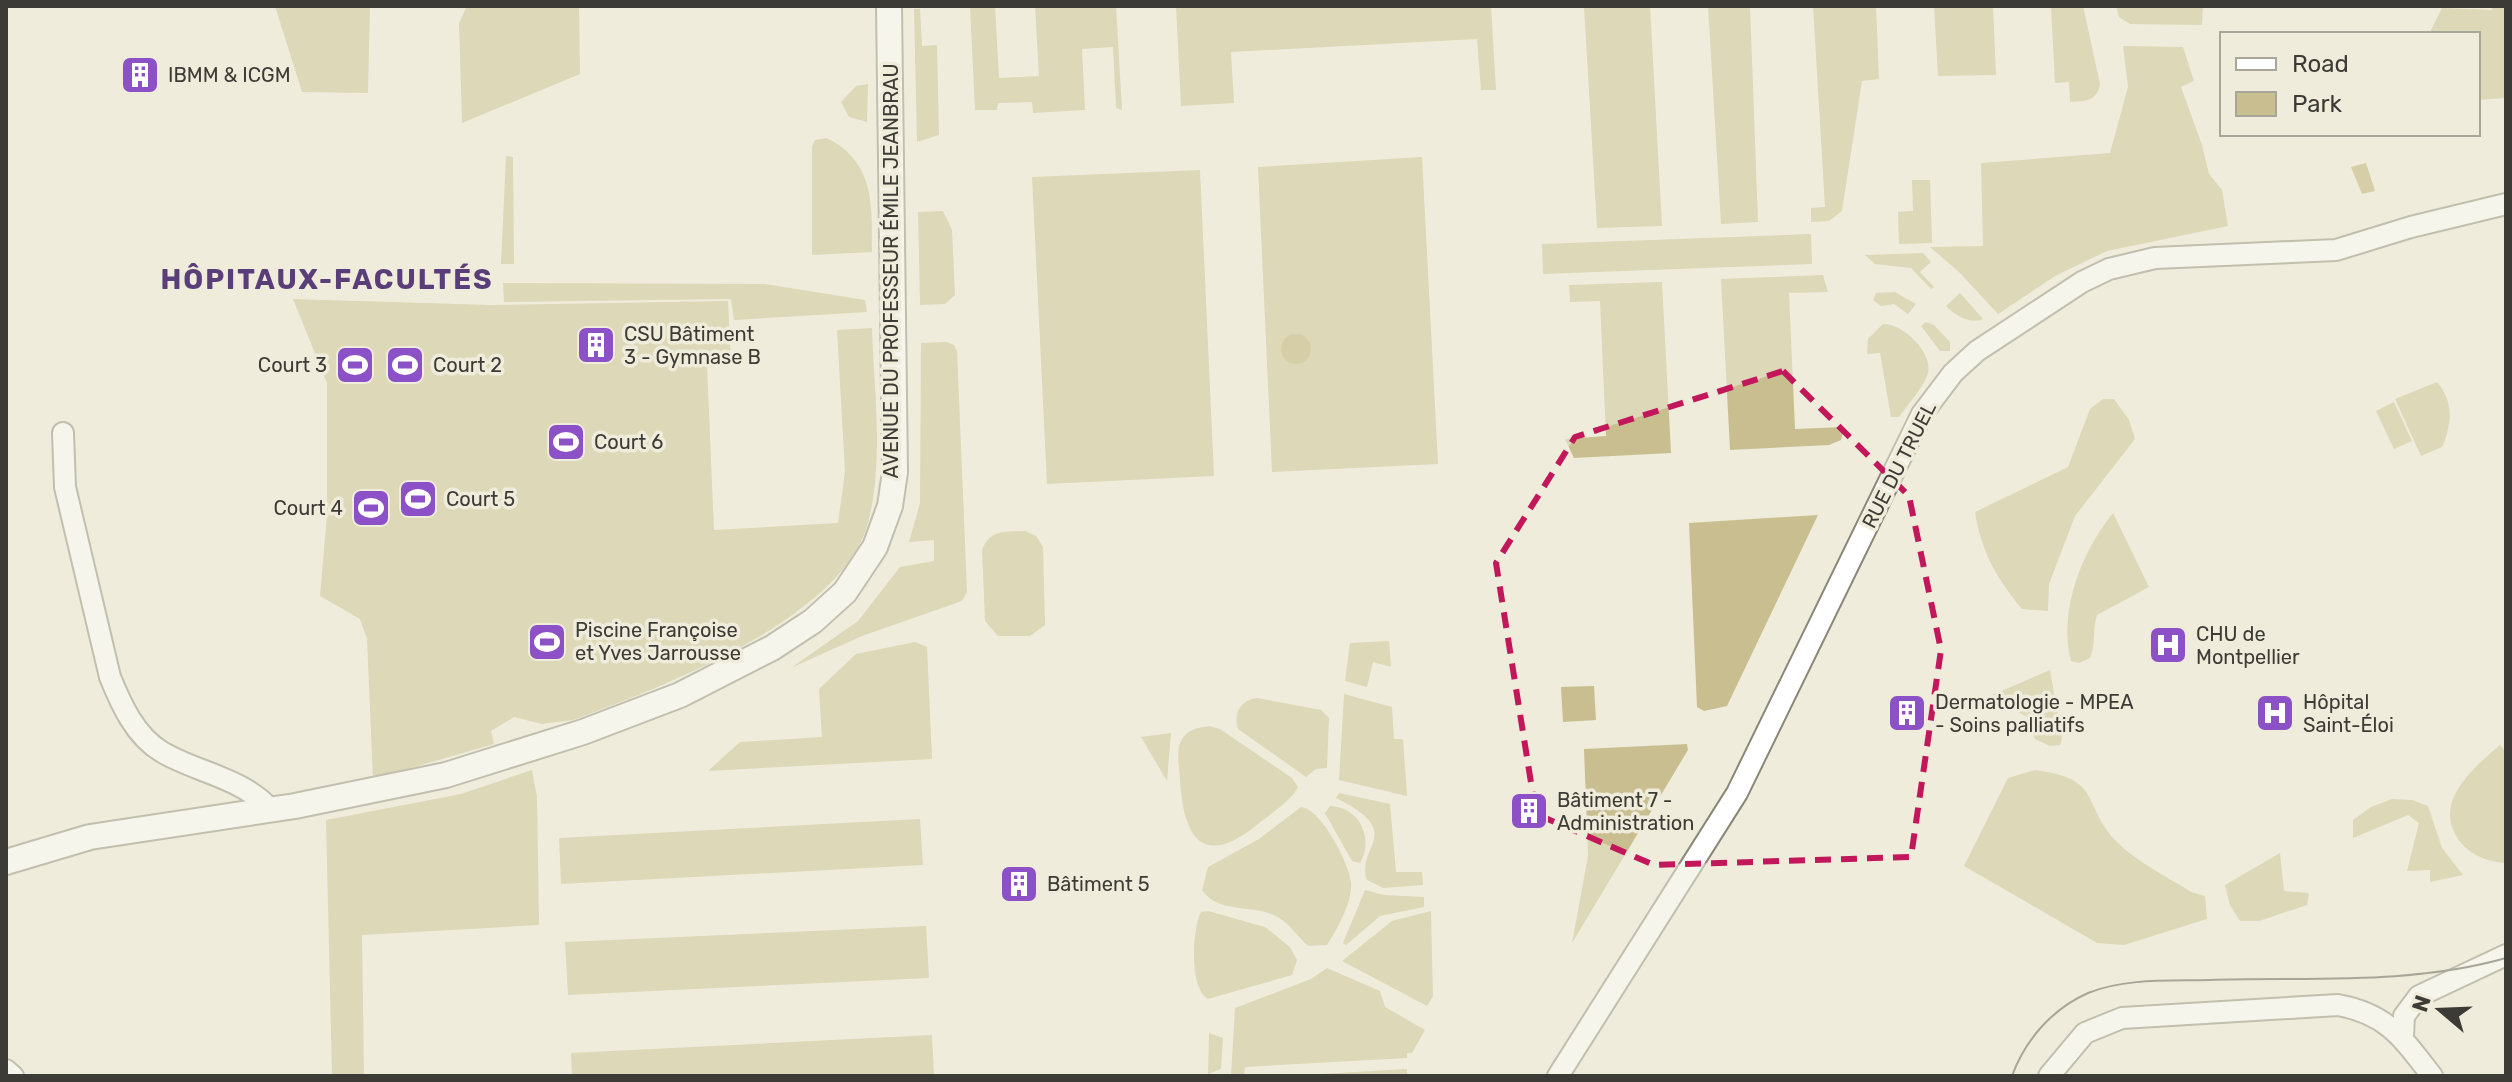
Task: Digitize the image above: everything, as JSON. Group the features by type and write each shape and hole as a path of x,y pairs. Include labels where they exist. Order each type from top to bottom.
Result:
{"street":[{"name":"AVENUE DU PROFESSEUR ÉMILE JEANBRAU","path":"6,862 90,837 271,810 468,769 583,732 680,695 772,648 831,606 860,574 884,525 895,472 889,6"},
{"name":"RUE DU TRUEL","path":"1558,1076 1737,793 1922,414 1953,373 1971,357 2082,282 2131,262 2336,250 2411,227 2506,204"},
{"path":"63,433 65,487 110,677 121,704 146,738 161,751 237,784 271,810"},
{"path":"2403,1036 2404,1016 2419,996 2506,955"},
{"path":"2051,1072 2085,1033 2122,1018 2338,1005 2364,1011 2403,1036 2432,1076"},
{"path":"6,1070 13,1076"}],"highlighted area":[{"path":"1783,371 1909,496 1941,650 1911,857 1654,865 1536,814 1496,563 1575,437"}],"green space":[{"path":"275,6 370,6 368,93 302,92"},
{"path":"467,6 579,6 580,74 462,123 459,23"},
{"path":"970,6 995,6 999,78 1039,76 1035,6 1116,6 1122,110 1116,108 1113,47 1082,49 1085,110 1033,113 1032,102 998,103 997,110 975,110"},
{"path":"1176,6 1491,6 1496,90 1481,90 1477,39 1231,52 1234,103 1181,106"},
{"path":"1584,6 1650,6 1662,226 1597,228"},
{"path":"1708,6 1750,6 1758,222 1721,224"},
{"path":"1813,6 1876,6 1879,79 1862,81 1842,211 1829,221 1811,222 1811,208 1825,207"},
{"path":"1934,6 1993,6 1996,75 1938,76"},
{"path":"2051,6 2083,6 2100,84 2090,99 2070,102 2069,82 2055,83"},
{"path":"2116,6 2203,6 2202,25 2130,24 2119,17"},
{"path":"2492,6 2506,6 2506,98 2480,100 2480,32 2430,32 2442,8 2492,10"},
{"path":"914,9 920,9 922,46 937,45 939,135 917,142"},
{"path":"2123,46 2183,47 2194,81 2181,87 2209,174 2222,190 2228,226 2107,251 2055,276 1998,314 1960,273 1930,247 1983,246 1981,163 2110,153 2128,87"},
{"path":"868,84 867,122 849,117 841,102 856,86"},
{"path":"827,138 854,160 868,186 872,252 812,255 812,147 815,140"},
{"path":"506,156 513,157 514,264 501,264"},
{"path":"1422,157 1438,464 1272,472 1258,167"},
{"path":"1200,170 1214,476 1047,484 1032,177"},
{"path":"1912,180 1930,180 1932,243 1899,244 1898,212 1913,211"},
{"path":"943,211 952,230 955,295 945,304 920,305 918,212"},
{"path":"1811,234 1812,264 1543,274 1542,244"},
{"path":"1923,253 1931,262 1920,272 1934,287 1931,289 1911,268 1875,264 1865,255"},
{"path":"1823,275 1828,292 1789,293 1795,429 1844,427 1841,440 1829,445 1730,450 1721,279"},
{"path":"1662,282 1671,453 1574,458 1565,439 1606,436 1600,301 1570,302 1569,285"},
{"path":"503,283 765,284 865,300 867,312 734,320 731,299 504,302"},
{"path":"1895,292 1916,304 1908,314 1894,304 1881,306 1873,300 1876,293"},
{"path":"1960,293 1983,319 1974,321 1963,318 1946,306"},
{"path":"293,299 490,305 728,301 731,365 707,366 714,530 838,523 845,472 837,330 872,328 877,451 868,523 851,558 823,590 786,620 743,646 652,689 573,720 542,724 514,717 491,731 494,744 373,779 367,639 360,619 320,596 327,515 327,383"},
{"path":"1926,322 1934,325 1950,342 1950,351 1940,351 1921,326"},
{"path":"1883,324 1899,328 1914,340 1926,356 1928,365 1923,384 1899,417 1891,417 1880,353 1867,354 1868,339"},
{"path":"947,342 954,345 957,351 967,592 962,601 862,636 791,668 858,621 900,567 934,561 934,540 909,542 920,503 921,343"},
{"path":"2437,382 2449,405 2448,430 2442,447 2421,456 2395,399"},
{"path":"2103,399 2114,399 2129,420 2135,439 2075,516 2049,584 2048,611 2022,609 1991,564 1975,512 2068,467 2090,409"},
{"path":"2394,402 2412,441 2394,449 2376,411"},
{"path":"2113,513 2149,587 2097,615 2090,658 2079,663 2071,661 2068,642 2070,602 2083,563"},
{"path":"1818,515 1727,706 1704,711 1697,707 1689,523"},
{"path":"1025,531 1036,536 1043,547 1045,625 1030,636 998,636 985,621 982,550 994,535"},
{"path":"1389,641 1391,667 1373,662 1367,687 1345,681 1350,643"},
{"path":"915,642 927,647 932,759 708,771 740,742 822,737 819,689 856,654"},
{"path":"2050,670 2062,738 2060,745 2050,746 2035,739 2026,716 1994,701 1992,695"},
{"path":"1594,686 1596,720 1563,722 1561,687"},
{"path":"1344,694 1392,707 1394,739 1403,739 1407,796 1339,780"},
{"path":"1257,698 1321,710 1329,718 1327,768 1316,769 1306,777 1238,729 1236,718 1239,709"},
{"path":"1209,726 1220,729 1292,778 1298,787 1279,808 1238,838 1210,845 1200,841 1192,832 1186,818 1178,754 1180,743 1187,733"},
{"path":"1171,733 1167,781 1141,737"},
{"path":"1687,744 1688,750 1572,943 1588,856 1584,749"},
{"path":"2500,745 2506,752 2506,863 2481,858 2465,848 2453,829 2450,815 2458,788"},
{"path":"532,770 537,797 539,925 362,935 364,1076 332,1076 326,820 461,794"},
{"path":"2035,770 2057,774 2082,787 2106,829 2118,843 2143,863 2191,892 2205,896 2207,919 2124,945 2097,943 1964,866 2008,778"},
{"path":"1339,793 1390,804 1396,872 1422,872 1423,885 1383,888 1367,880 1365,868 1374,830 1357,810 1336,798"},
{"path":"2392,799 2412,800 2428,806 2442,848 2463,875 2430,882 2430,870 2407,871 2419,823 2408,815 2353,838 2353,820 2371,807"},
{"path":"1330,806 1349,812 1362,826 1365,844 1360,863 1352,861 1325,813"},
{"path":"1301,807 1309,810 1325,827 1340,850 1351,882 1347,906 1327,945 1308,946 1279,918 1216,902 1202,890 1208,867 1259,839"},
{"path":"920,819 923,865 561,884 559,838"},
{"path":"2280,853 2284,891 2309,893 2307,905 2259,921 2240,921 2230,905 2225,885"},
{"path":"1365,890 1384,895 1424,897 1424,907 1380,916 1346,945 1343,943"},
{"path":"1208,911 1265,927 1290,947 1297,960 1292,975 1208,999 1198,984 1194,944 1201,912"},
{"path":"1431,911 1433,996 1427,1006 1342,961 1392,921"},
{"path":"926,926 929,978 568,995 565,942"},
{"path":"1327,968 1380,991 1385,1007 1425,1030 1412,1053 1407,1053 1407,1058 1245,1067 1244,1076 1231,1076 1235,1008 1311,979"},
{"path":"1209,1033 1223,1038 1221,1069 1208,1074"},
{"path":"932,1035 934,1076 572,1076 571,1053"},
{"path":"1407,1069 1407,1076 1287,1076"}],"shaded area":[{"path":"2366,163 2375,191 2362,194 2351,167"},
{"path":"1296,334 1307,338 1311,349 1307,360 1296,364 1285,360 1281,349 1285,338"}],"tram line":[{"path":"2012,1076 2024,1050 2041,1027 2075,1000 2102,988 2163,981 2396,976 2470,967 2506,958"}],"place":[{"name":"IBMM & ICGM","path":"140,75"},
{"name":"CSU Bâtiment 3 - Gymnase B","path":"596,345"},
{"name":"Court 3","path":"355,365"},
{"name":"Court 2","path":"405,365"},
{"name":"Court 6","path":"566,442"},
{"name":"Court 5","path":"418,499"},
{"name":"Court 4","path":"371,508"},
{"name":"Piscine Françoise et Yves Jarrousse","path":"547,642"},
{"name":"CHU de Montpellier","path":"2168,645"},
{"name":"Dermatologie - MPEA - Soins palliatifs","path":"1907,713"},
{"name":"Hôpital Saint-Éloi","path":"2275,713"},
{"name":"Bâtiment 7 - Administration","path":"1529,811"},
{"name":"Bâtiment 5","path":"1019,884"}],"district":[{"name":"HÔPITAUX-FACULTÉS","path":"327,279"}]}
